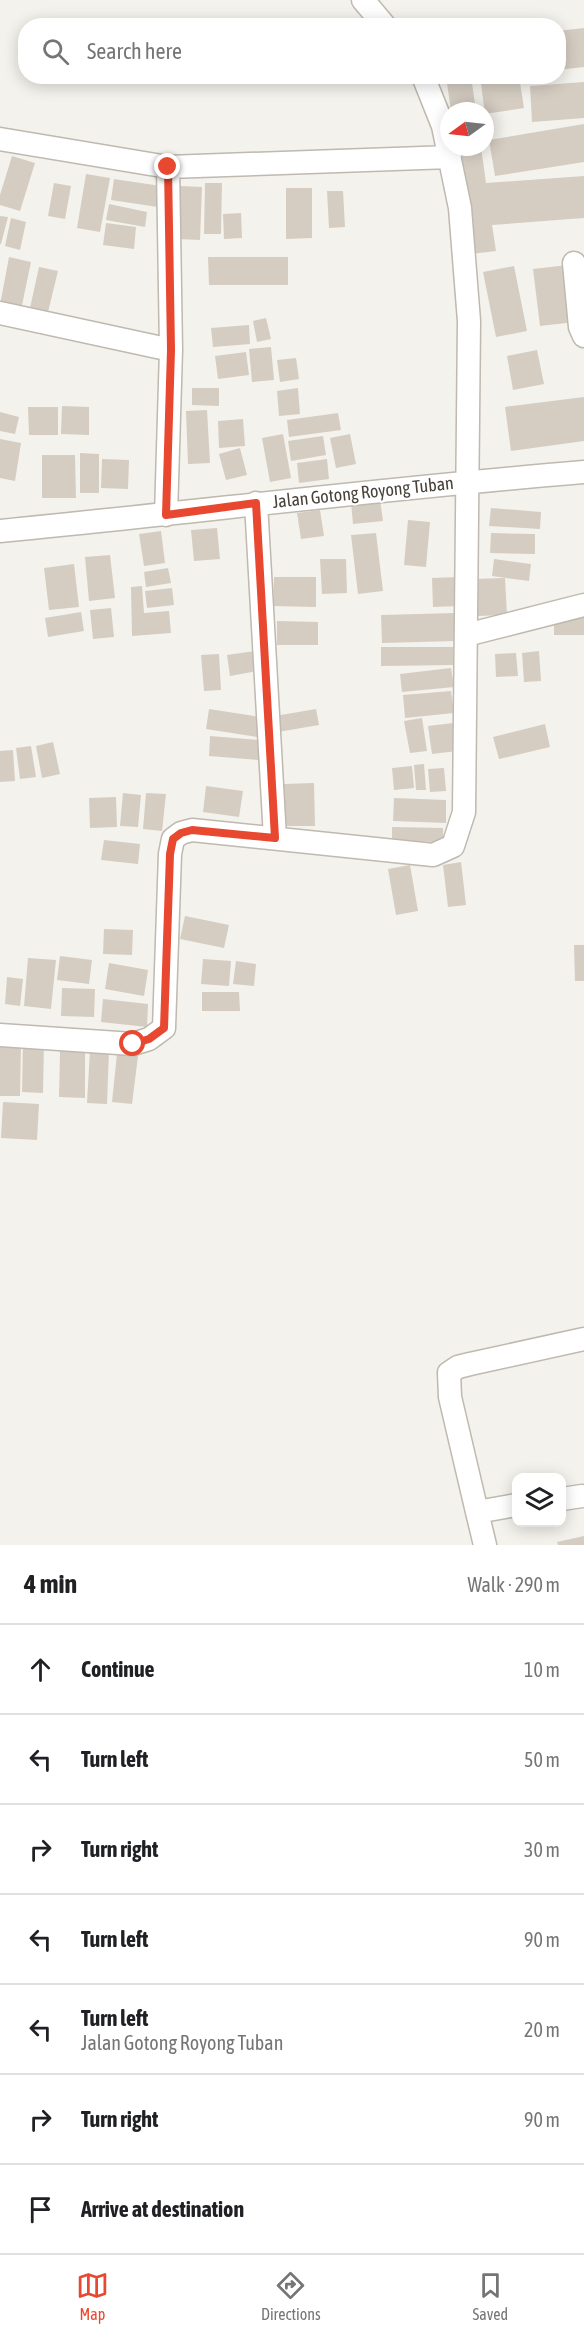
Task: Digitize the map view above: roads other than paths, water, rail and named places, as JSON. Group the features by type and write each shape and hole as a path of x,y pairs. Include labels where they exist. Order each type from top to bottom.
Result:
{"street":[{"path":"363,0 378,18"},
{"path":"0,1035 133,1044 149,1039 164,1028 170,854 173,839 181,833 192,830 433,855 453,846 464,812 469,321 460,208 443,126 426,84"},
{"path":"0,140 168,167 450,157"},
{"path":"166,515 171,350 168,167"},
{"path":"574,264 580,327 584,336"},
{"path":"0,313 171,350"},
{"name":"Jalan Gotong Royong Tuban","path":"0,531 166,515 256,503 584,472"},
{"path":"256,503 275,838"},
{"path":"466,635 584,604"},
{"path":"485,1545 450,1397 449,1373 458,1367 584,1339"},
{"path":"477,1512 512,1505"}]}
